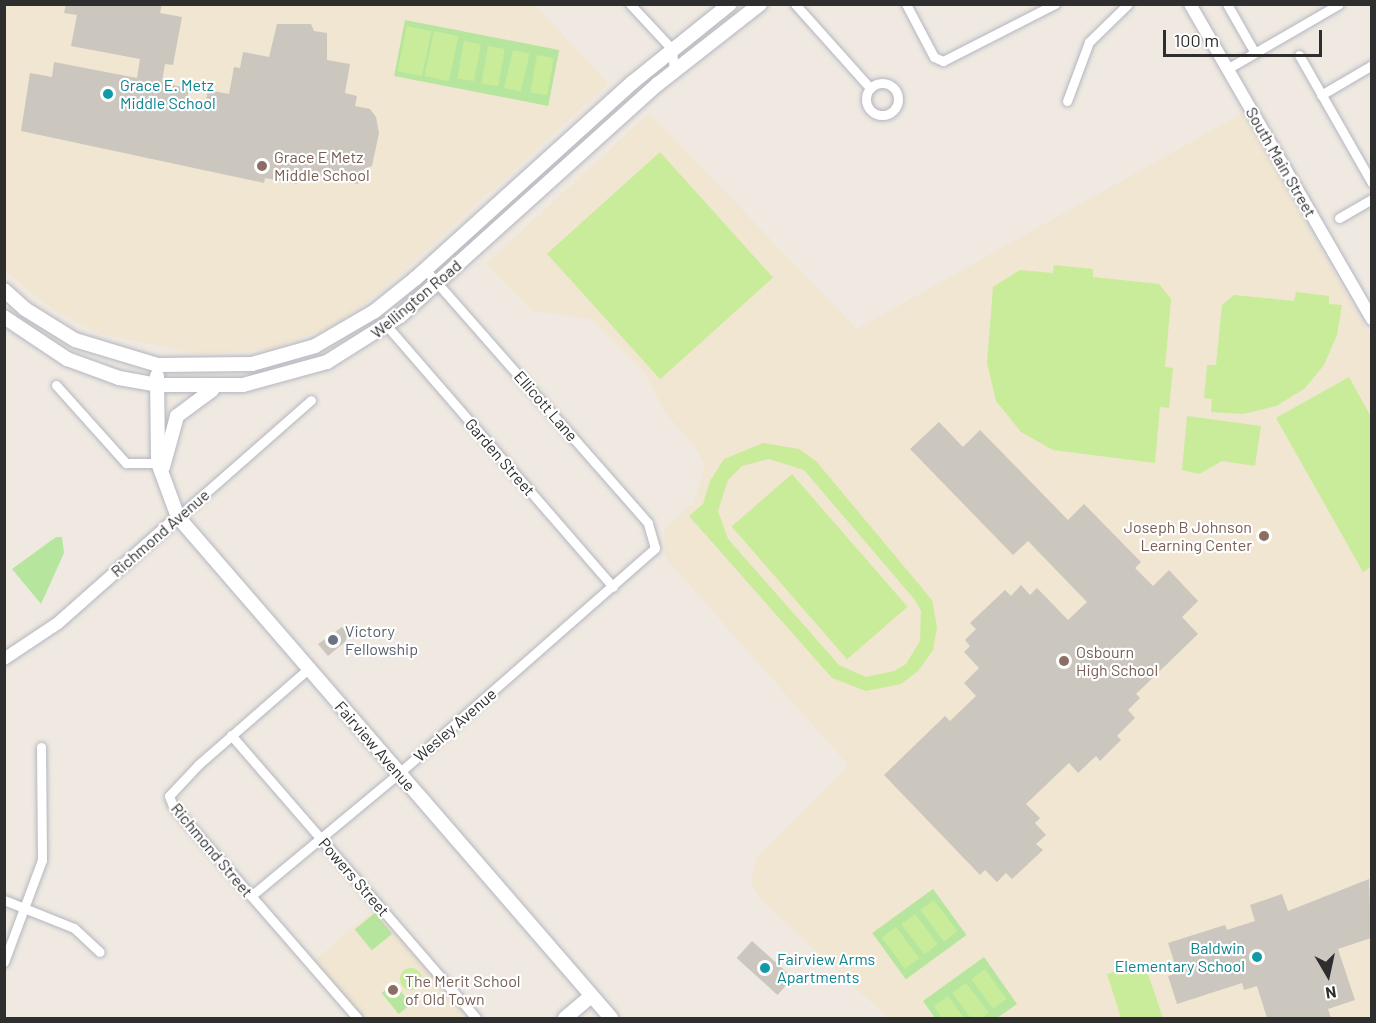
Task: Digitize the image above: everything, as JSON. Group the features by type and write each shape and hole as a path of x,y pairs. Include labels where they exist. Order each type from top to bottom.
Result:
{"main road":[{"name":"Wellington Road","path":"4,290 25,309 75,340 158,365 220,367 296,353 348,329 425,269 672,49 730,4"},
{"name":"Wellington Road","path":"4,317 67,359 119,378 157,385 220,387 295,374 347,352 387,326 674,71 760,4"},
{"name":"Fairview Avenue","path":"158,365 158,463 178,517 611,1018"},
{"path":"162,478 177,416 189,402 220,387"},
{"path":"565,1018 591,996"}],"street":[{"path":"630,4 672,49 674,71"},
{"path":"795,4 870,88"},
{"path":"906,4 934,57 943,61 1055,4"},
{"path":"1067,101 1089,42 1128,4"},
{"name":"South Main Street","path":"1190,4 1371,318"},
{"path":"1227,4 1255,53"},
{"path":"1227,69 1339,4"},
{"path":"1299,55 1371,183"},
{"path":"1321,95 1371,65"},
{"path":"1339,218 1371,199"},
{"name":"Ellicott Lane","path":"425,269 648,523 655,548"},
{"name":"Garden Street","path":"387,326 613,587"},
{"path":"56,385 126,463 158,463"},
{"name":"Richmond Avenue","path":"4,659 58,623 311,400"},
{"name":"Wesley Avenue","path":"251,896 398,774 655,548"},
{"name":"Richmond Street","path":"308,669 231,735 169,796 173,806 357,1018"},
{"name":"Powers Street","path":"231,735 476,1018"},
{"path":"4,962 26,908 45,844 41,747"},
{"path":"4,900 84,933 100,952"}],"shaded area":[{"name":"Grace E Metz Middle School","path":"5,5 535,5 608,84 387,286 336,324 271,349 198,354 100,334 53,310 5,271"},
{"name":"Osbourn High School","path":"649,113 857,329 1243,113 1371,338 1371,1018 888,1018 759,898 751,881 757,857 848,765 665,557 664,530 694,502 705,465 694,445 664,411 645,373 591,319 532,311 486,264"},
{"name":"The Merit School of Old Town","path":"375,908 472,1018 363,1018 314,961"}],"green space":[{"path":"405,20 559,50 548,106 394,76"},
{"path":"407,26 431,31 422,76 397,71"},
{"path":"434,31 458,36 449,81 424,76"},
{"path":"464,41 481,44 474,81 457,78"},
{"path":"488,46 505,49 498,86 481,83"},
{"path":"513,50 530,54 521,92 504,88"},
{"path":"537,55 554,58 547,95 530,92"},
{"path":"660,152 773,278 660,379 547,254"},
{"path":"1054,265 1093,269 1093,277 1159,284 1171,299 1165,367 1173,368 1169,408 1160,407 1155,463 1053,450 1021,432 996,401 987,363 993,287 1020,270 1053,273"},
{"path":"1296,292 1329,296 1329,304 1342,305 1337,335 1324,365 1304,389 1276,406 1243,414 1211,412 1212,399 1204,398 1207,365 1216,365 1222,305 1234,295 1294,301"},
{"path":"1349,377 1371,417 1371,567 1363,572 1276,418"},
{"path":"1187,416 1261,426 1255,466 1222,461 1199,474 1182,470"},
{"path":"763,443 799,449 816,461 932,600 937,627 933,650 918,671 901,684 866,691 832,678 689,516 703,504 710,481 724,459","holes":["769,459 804,470 915,600 921,611 920,641 906,664 894,671 866,677 839,665 728,539 718,511 728,480 742,466"]},
{"path":"792,474 907,607 847,659 732,526"},
{"path":"56,537 62,537 64,553 41,604 12,569"},
{"path":"933,889 967,935 906,979 872,933"},
{"path":"934,900 957,931 944,941 920,910"},
{"path":"375,913 392,934 372,950 355,929"},
{"path":"915,914 938,944 924,955 901,924"},
{"path":"896,927 919,958 905,969 882,938"},
{"path":"984,957 1017,1004 997,1018 935,1018 923,1001"},
{"path":"1144,962 1163,1018 1121,1018 1107,974"},
{"path":"411,968 421,975 422,979 415,989 411,990 401,983 400,979 407,969"},
{"path":"985,969 1007,999 993,1009 971,979"},
{"path":"394,983 411,1004 399,1014 382,993"},
{"path":"966,983 989,1013 981,1018 971,1018 952,993"},
{"path":"948,996 964,1018 942,1018 934,1006"}],"building":[{"name":"Grace E. Metz Middle School","path":"66,4 162,4 160,13 182,17 173,65 165,64 162,82 189,89 187,101 205,105 208,90 229,94 234,67 240,68 243,52 269,57 277,24 311,24 314,31 327,33 327,60 350,64 345,93 357,96 355,106 370,109 376,117 379,133 372,166 360,171 358,184 299,173 297,184 265,178 264,183 21,131 30,73 52,77 54,62 137,78 140,59 71,46 77,15 64,13"},
{"name":"Osbourn High School","path":"939,422 963,447 980,430 1068,520 1084,504 1141,562 1135,568 1153,586 1169,570 1198,601 1182,617 1198,634 1136,694 1140,698 1128,710 1135,718 1117,736 1121,740 1100,761 1096,756 1078,773 1069,763 1026,804 1040,818 1035,823 1046,835 1036,844 1043,850 1012,879 1006,873 997,882 985,870 980,875 884,775 945,716 950,721 976,696 964,683 979,668 964,652 970,646 965,640 976,629 970,623 1005,590 1011,596 1021,585 1030,595 1037,588 1068,620 1087,602 1028,541 1013,555 910,449"},
{"name":"Victory Fellowship","path":"342,627 348,634 345,642 328,656 318,644"},
{"name":"Baldwin Elementary School","path":"1369,879 1371,938 1338,949 1355,1000 1328,1009 1331,1018 1267,1018 1257,986 1244,990 1242,983 1177,1004 1168,976 1174,974 1175,964 1168,943 1225,925 1227,930 1255,921 1250,905 1282,894 1288,911"},
{"name":"Fairview Arms Apartments","path":"752,941 793,978 777,995 737,958"}],"place":[{"name":"Grace E. Metz Middle School","path":"108,94"},
{"name":"Grace E Metz Middle School","path":"262,166"},
{"name":"Joseph B Johnson Learning Center","path":"1264,536"},
{"name":"Victory Fellowship","path":"333,640"},
{"name":"Osbourn High School","path":"1064,661"},
{"name":"Baldwin Elementary School","path":"1257,957"},
{"name":"Fairview Arms Apartments","path":"765,968"},
{"name":"The Merit School of Old Town","path":"393,990"}]}
